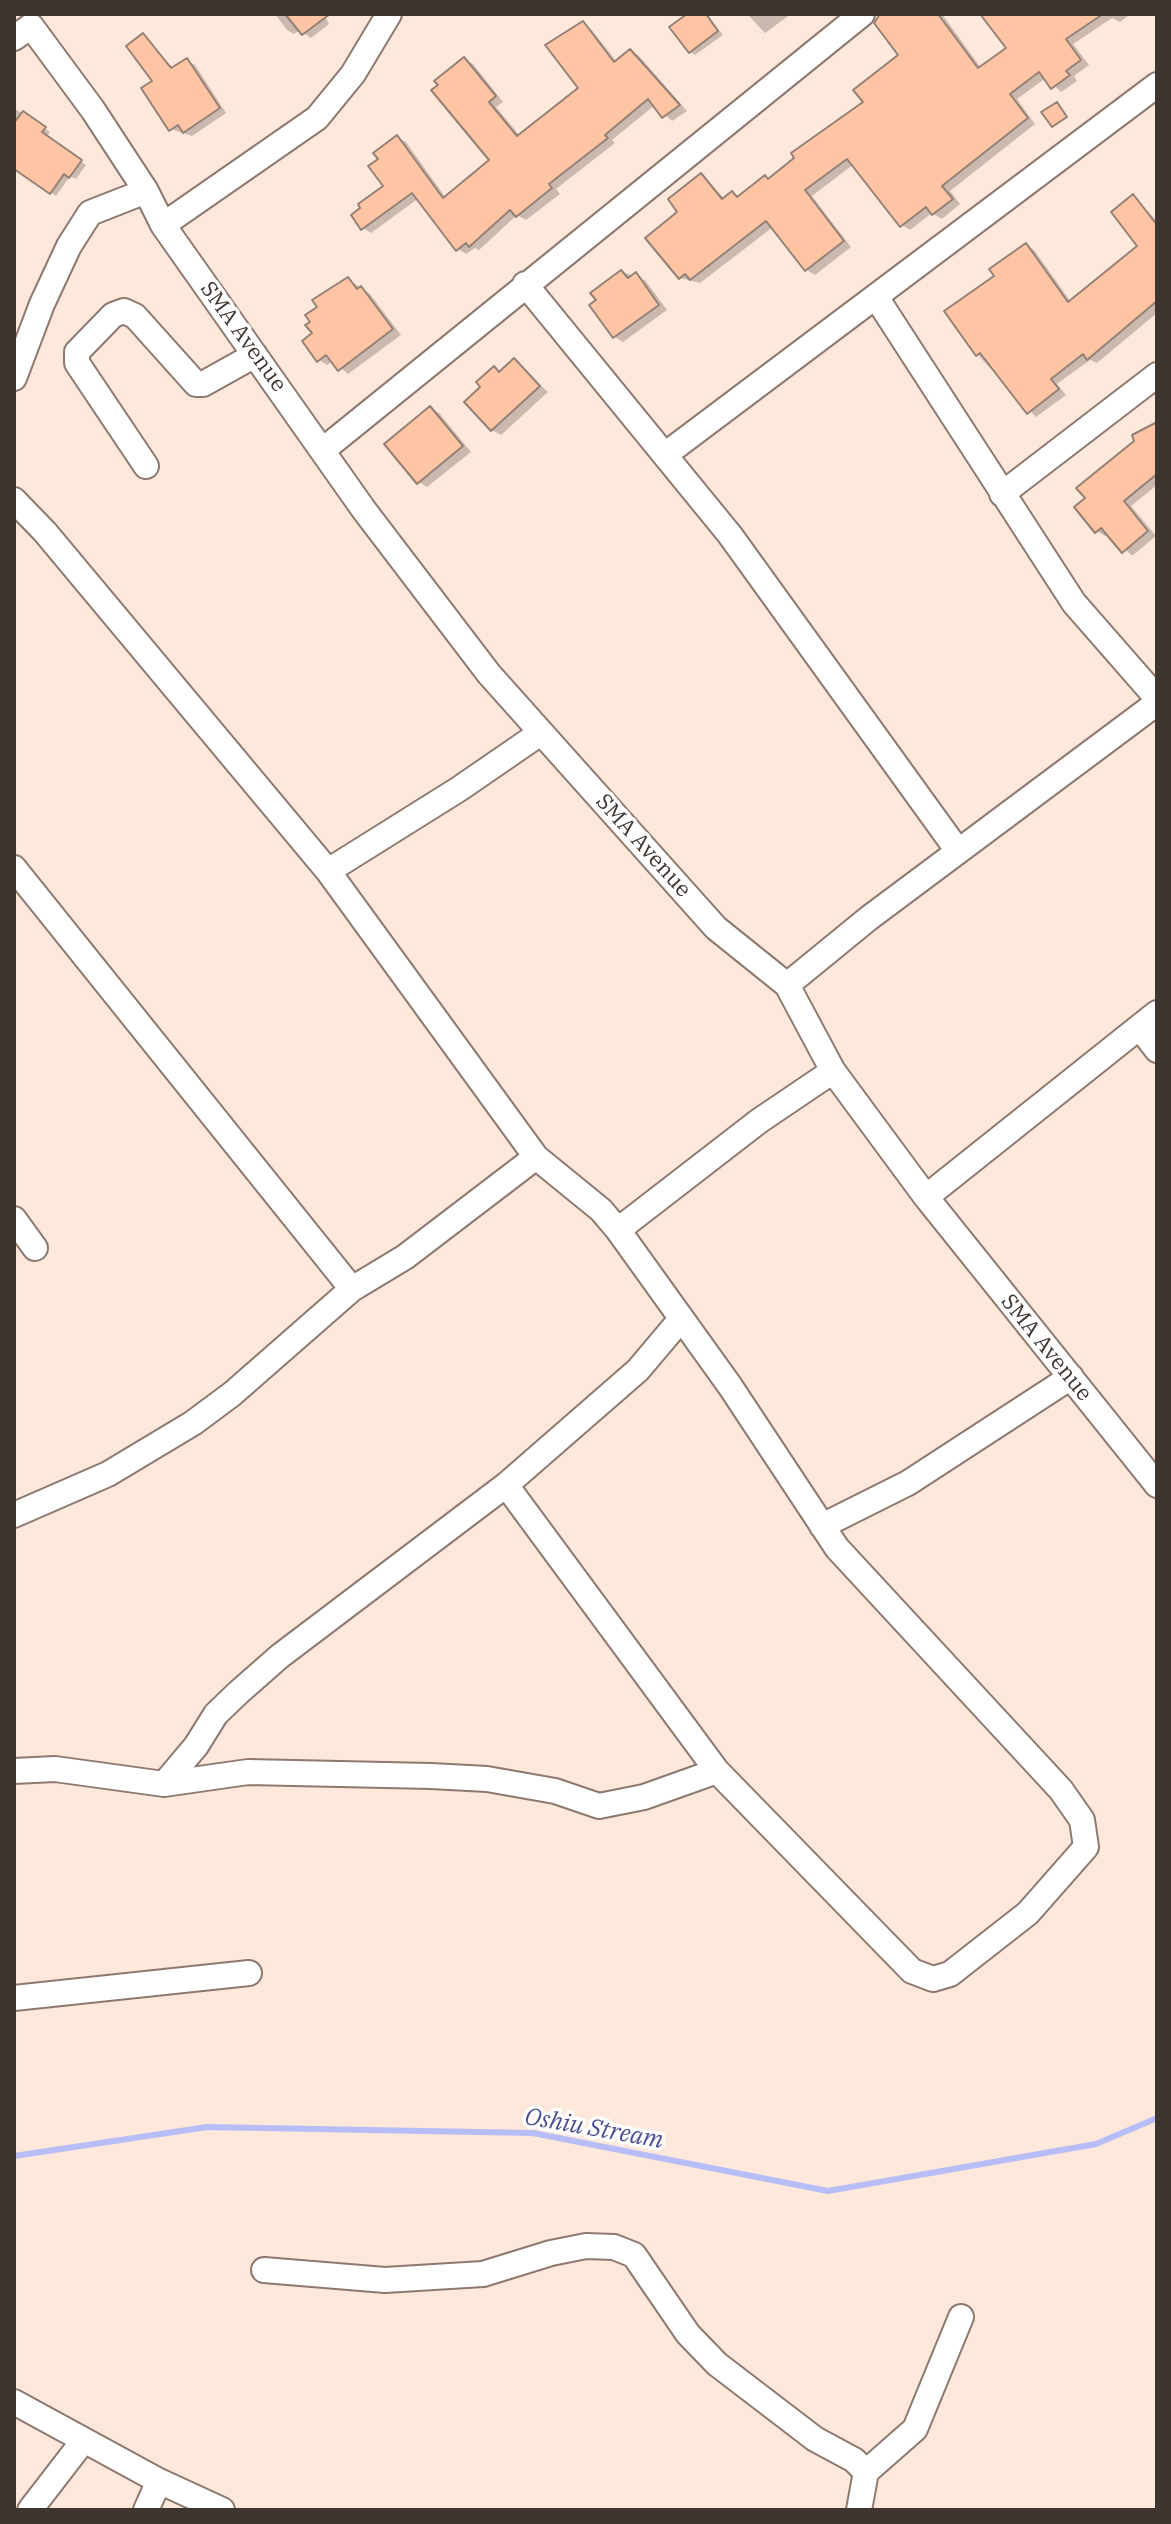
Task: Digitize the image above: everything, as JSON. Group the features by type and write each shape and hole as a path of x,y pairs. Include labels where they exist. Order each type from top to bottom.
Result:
{"street":[{"path":"163,225 317,118 353,74 389,14"},
{"path":"323,450 862,14"},
{"name":"SMA Avenue","path":"25,26 146,191 163,225 423,589 539,734 716,928 787,985 833,1071 926,1197 1157,1485"},
{"path":"666,454 1157,85"},
{"path":"14,378 42,304 69,246 90,213 146,191"},
{"path":"525,284 730,535 958,851"},
{"path":"787,985 1157,700 1074,603 876,297"},
{"path":"146,466 77,363 77,352 113,315 124,311 135,316 196,384 203,384 255,355"},
{"path":"1002,494 1157,375"},
{"path":"14,500 45,532 328,871 536,1157 601,1210 618,1230 730,1386 822,1526 892,1609 1061,1790 1082,1820 1086,1847 1028,1913 950,1974 933,1979 912,1971 717,1771 506,1485"},
{"path":"328,871 459,789 539,734"},
{"path":"14,868 352,1289"},
{"path":"926,1197 1149,1021 1157,1050"},
{"path":"618,1230 759,1121 833,1071"},
{"path":"14,1515 108,1474 157,1447 232,1394 352,1289 405,1257 536,1157"},
{"path":"14,1219 35,1248"},
{"path":"164,1784 196,1746 216,1714 269,1665 506,1485 638,1370 681,1319"},
{"path":"822,1526 908,1483 1071,1377"},
{"path":"14,1771 55,1769 164,1784 248,1772 431,1776 528,1786 599,1806 644,1797 717,1771"},
{"path":"14,1998 249,1973"},
{"path":"264,2270 385,2280 483,2274 551,2253 586,2246 614,2247 634,2255 688,2334 717,2364 815,2439 854,2460 866,2472"},
{"path":"859,2510 866,2472 915,2429 961,2317"},
{"path":"14,2402 159,2481 222,2510"},
{"path":"30,2510 84,2440"},
{"path":"146,2510 159,2481"}],"building":[{"path":"285,14 330,14 302,35"},
{"path":"687,14 706,14 718,31 689,53 669,27"},
{"path":"880,14 938,14 978,68 1006,48 980,14 1103,14 1066,39 1081,60 1066,71 1070,75 1051,89 1039,72 1010,94 1028,118 942,186 953,199 932,215 926,207 900,227 847,159 805,190 844,241 805,271 766,221 690,280 685,274 679,279 645,238 677,212 668,199 701,173 722,199 732,191 737,197 765,175 768,179 794,158 791,153 863,102 853,90 898,55 874,23"},
{"path":"583,21 614,62 630,49 680,105 662,118 648,99 605,135 608,138 549,184 552,188 516,217 510,210 469,247 466,243 456,251 412,193 361,230 351,215 360,208 358,204 383,186 368,166 378,159 373,153 397,135 443,198 489,160 431,90 438,85 434,81 464,57 496,96 489,102 517,136 578,88 545,45"},
{"path":"143,33 171,68 187,58 220,108 183,133 178,125 169,131 141,88 152,81 126,46"},
{"path":"1057,102 1067,117 1052,127 1041,112"},
{"path":"23,111 46,127 42,132 82,160 69,178 64,174 50,194 14,169 14,123"},
{"path":"1133,194 1157,225 1157,301 1087,360 1083,354 1051,379 1059,389 1027,414 980,353 976,356 944,311 994,276 989,269 1026,243 1068,302 1137,246 1111,212"},
{"path":"621,270 628,278 636,272 659,305 613,338 589,305 596,300 590,293"},
{"path":"348,277 357,289 361,286 393,329 338,371 326,355 317,362 302,341 312,333 305,325 310,322 305,315 317,307 312,300"},
{"path":"514,358 540,386 491,431 464,402 480,387 476,382 494,366 499,372"},
{"path":"430,406 463,446 417,484 384,444"},
{"path":"1157,422 1157,474 1124,501 1148,531 1122,553 1101,528 1095,533 1074,507 1085,498 1076,488 1134,441 1132,435"}],"waterway":[{"name":"Oshiu Stream","path":"14,2156 207,2127 533,2133 828,2191 1096,2144 1157,2118"}]}
